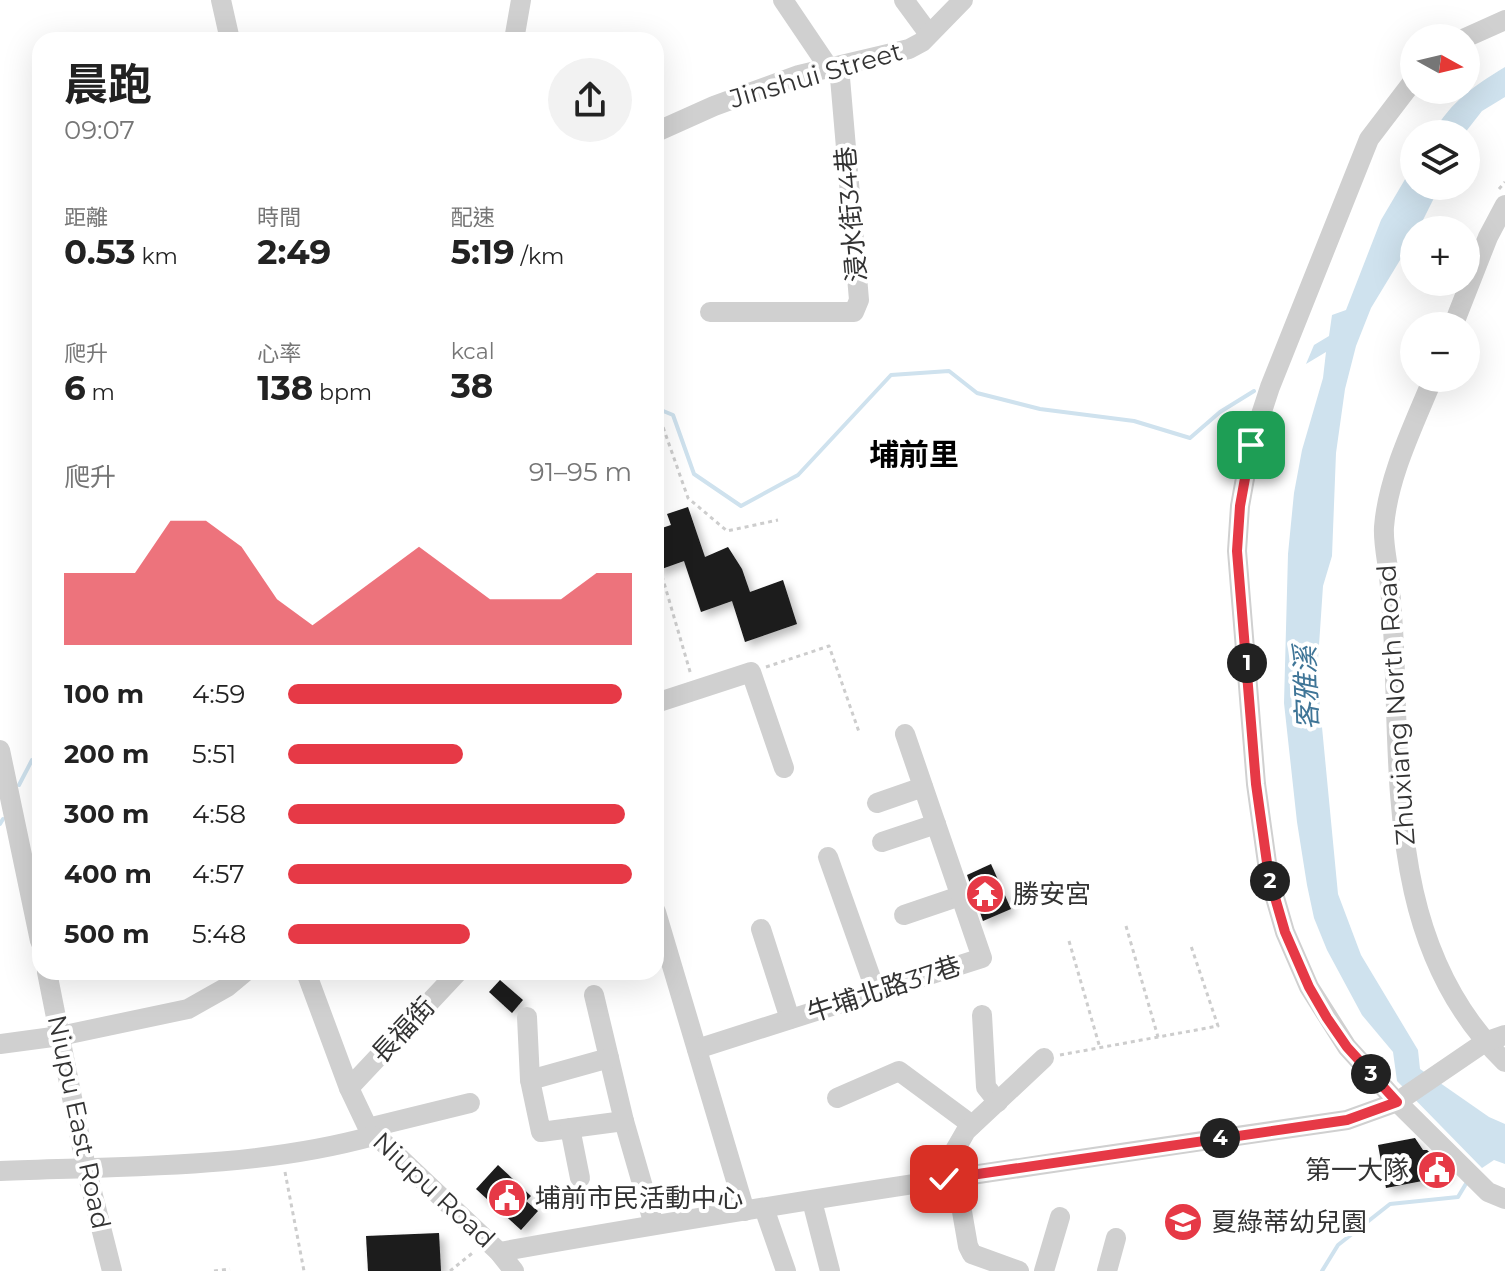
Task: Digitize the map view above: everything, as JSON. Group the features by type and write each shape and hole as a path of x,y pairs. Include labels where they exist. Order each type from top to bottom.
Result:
{"street":[{"path":"221,0 228,32"},
{"path":"515,32 521,0"},
{"path":"783,0 834,67"},
{"path":"904,0 929,34"},
{"name":"Jinshui Street","path":"664,128 714,106 799,75 909,49 963,0"},
{"path":"1480,31 1505,20"},
{"name":"浸水街34巷","path":"710,312 854,312 859,300 834,67"},
{"path":"1400,98 1369,139 1270,387 1251,445 1240,506 1237,551 1256,784 1269,877 1285,932 1309,987 1327,1018 1347,1047 1397,1102 1488,1192 1505,1199"},
{"path":"1459,312 1488,237 1505,205"},
{"name":"Zhuxiang North Road","path":"1428,392 1394,478 1384,528 1391,599 1404,851 1429,945 1464,1014 1505,1062"},
{"path":"664,700 751,672 784,768"},
{"name":"牛埔北路37巷","path":"697,1049 982,958 905,734"},
{"path":"0,750 32,903"},
{"path":"877,803 923,787"},
{"path":"882,842 936,824"},
{"path":"828,857 876,992"},
{"path":"904,915 960,896"},
{"path":"761,929 790,1019"},
{"path":"664,939 697,1049 754,1209 786,1271"},
{"name":"Niupu East Road","path":"49,980 86,1168 112,1271"},
{"path":"0,1044 60,1036 188,1009 235,980"},
{"name":"Niupu Road","path":"309,980 349,1088 370,1132 493,1247 514,1271"},
{"name":"長福街","path":"349,1088 445,980"},
{"path":"594,995 624,1121 654,1225"},
{"path":"982,1015 986,1087 998,1102"},
{"path":"527,1017 530,1080 541,1132 624,1121"},
{"path":"493,1247 1347,1120 1397,1102 1485,1042 1505,1035"},
{"path":"1485,1042 1505,1053"},
{"path":"530,1080 609,1058"},
{"path":"1019,1271 972,1254 950,1178 951,1157 966,1131 1044,1058"},
{"path":"837,1098 899,1071 972,1125"},
{"path":"0,1171 228,1160 340,1145 370,1132 470,1103"},
{"path":"570,1128 580,1178"},
{"path":"812,1201 830,1271"},
{"path":"1044,1271 1060,1217"},
{"path":"1107,1271 1116,1238"}],"path":[{"path":"664,430 688,498 727,531 778,520"},
{"path":"664,583 696,690"},
{"path":"751,672 829,646 859,732"},
{"path":"1126,926 1158,1037"},
{"path":"1069,941 1100,1048"},
{"path":"1044,1058 1218,1026 1191,946"},
{"path":"282,1153 304,1271"},
{"path":"450,1271 493,1247"},
{"path":"214,1271 230,1269"}],"water":[{"path":"1505,67 1505,97 1482,111 1475,120 1442,120 1456,104 1480,104 1482,82"},
{"name":"客雅溪","path":"1400,188 1400,200 1433,200 1425,216 1400,216 1400,260 1371,308 1356,346 1345,389 1336,453 1332,556 1323,586 1317,675 1338,894 1361,955 1418,1050 1420,1069 1489,1117 1505,1124 1505,1164 1494,1160 1482,1168 1397,1081 1393,1052 1362,1015 1327,950 1314,918 1307,885 1284,703 1288,554 1294,493 1302,450 1323,378 1326,352 1306,364 1314,345 1329,336 1332,315 1346,310 1381,220"}],"building":[{"path":"688,507 705,557 728,547 742,569 750,592 783,580 797,624 745,642 732,601 701,612 684,561 664,568 664,527 671,525 667,514"},
{"name":"勝安宮","path":"991,864 1011,909 983,921 967,875"},
{"path":"500,980 523,1000 512,1013 489,992"},
{"path":"1415,1138 1423,1150 1438,1160 1439,1166 1443,1165 1448,1176 1386,1188 1378,1145"},
{"name":"埔前市民活動中心","path":"498,1165 531,1196 526,1201 538,1211 521,1230 476,1189"},
{"path":"439,1233 441,1271 368,1271 366,1236"}],"waterway":[{"path":"664,411 673,415 694,474 741,506 798,475 891,375 949,371 977,393 1040,409 1134,421 1190,438 1220,412 1254,391"},
{"path":"19,785 32,760"},
{"path":"0,824 3,819"},
{"path":"1322,1271 1338,1245 1390,1204 1458,1197 1467,1182"}],"place":[{"name":"勝安宮","path":"985,894"},
{"name":"第一大隊","path":"1437,1170"},
{"name":"埔前市民活動中心","path":"507,1198"},
{"name":"夏綠蒂幼兒園","path":"1183,1222"}],"district":[{"name":"埔前里","path":"914,455"}],"route":[{"path":"944,1179 1347,1120 1397,1102 1347,1047 1309,987 1285,932 1269,877 1256,784 1237,551 1240,506 1251,445"}]}
